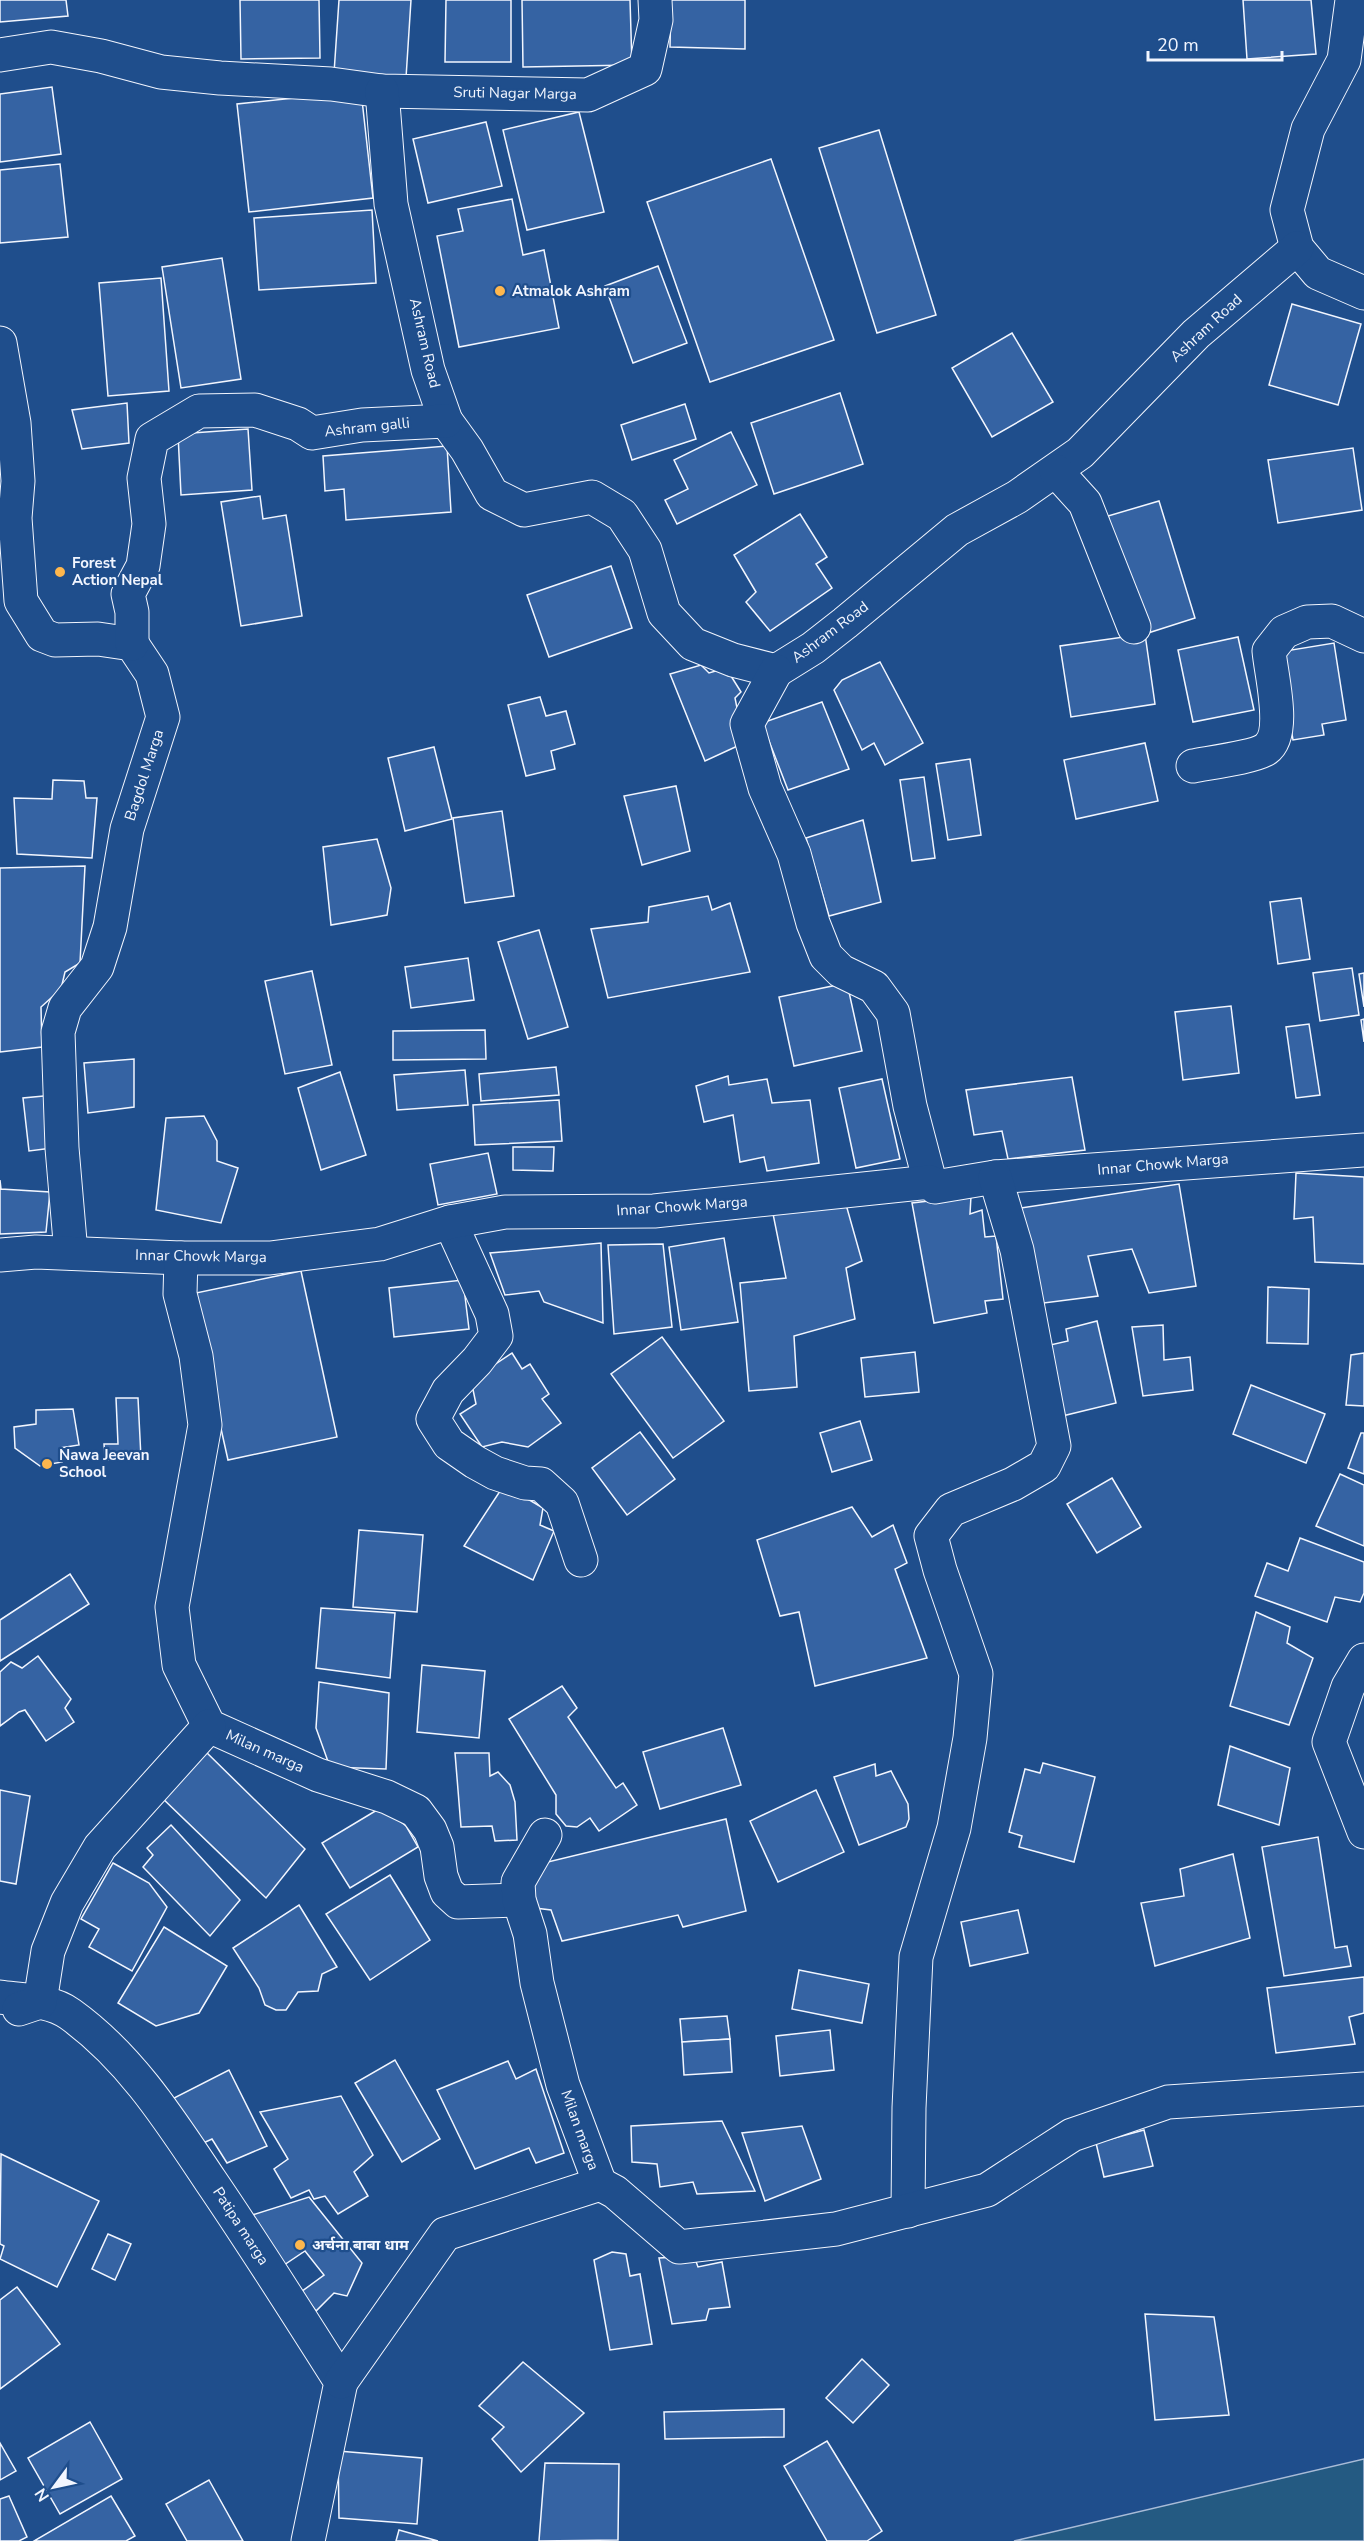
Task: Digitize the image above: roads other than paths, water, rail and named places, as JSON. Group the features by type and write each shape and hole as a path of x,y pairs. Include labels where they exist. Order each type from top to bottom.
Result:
{"street":[{"name":"Sruti Nagar Marga","path":"382,90 588,95 645,69 656,20 655,0"},
{"path":"1352,0 1344,60 1308,129 1287,210 1297,248 1318,273 1364,293"},
{"path":"0,56 51,47 101,56 161,72 331,84 382,90"},
{"name":"Ashram Road","path":"382,90 392,204 428,370 446,421 492,494 524,510 592,497 622,514 645,550 664,613 693,644 734,660 776,670 813,648 957,530 1017,498 1080,453 1196,334 1297,248"},
{"path":"0,343 14,423 18,481 15,518 21,601 42,635 55,640 98,639 132,644"},
{"name":"Ashram galli","path":"132,644 132,612 128,594 142,566 146,545 149,524 144,478 152,439 199,411 255,410 298,424 312,433 362,426 446,421"},
{"path":"1056,471 1085,503 1134,627"},
{"path":"1193,766 1264,751 1274,741 1278,728 1269,651 1284,632 1307,622 1332,621 1364,636"},
{"name":"Bagdol Marga","path":"71,1253 62,1148 58,1032 65,1008 98,967 110,927 127,829 163,717 152,674 132,644"},
{"path":"776,670 747,724 765,788 794,854 813,923 826,956 841,970 874,987 893,1013 910,1106 930,1182"},
{"name":"Innar Chowk Marga","path":"0,1255 36,1252 181,1258 270,1258 380,1244 450,1222 505,1212 654,1211 930,1182 935,1187 995,1177 1364,1150"},
{"path":"908,2211 909,2108 916,1957 954,1828 970,1738 976,1674 940,1570 931,1536 951,1510 1013,1484 1044,1466 1054,1446 1017,1250 995,1177"},
{"path":"450,1222 492,1314 496,1336 477,1361 448,1391 433,1419 449,1444 475,1462 525,1483 541,1484 562,1503 581,1560"},
{"name":"Milan marga","path":"181,1258 180,1294 196,1356 205,1425 172,1607 179,1665 209,1726 318,1775 387,1797 416,1811 430,1830 437,1847 441,1876 447,1892 458,1902 519,1900"},
{"path":"1364,1660 1348,1687 1329,1742 1364,1832"},
{"path":"0,2015 40,2002 48,1951 67,1903 100,1847 209,1726"},
{"name":"Milan marga","path":"545,1835 518,1882 519,1900 530,1934 537,1983 563,2085 600,2184"},
{"name":"Patipa marga","path":"0,1997 40,2002 69,2012 123,2061 156,2100 251,2240 341,2382"},
{"path":"308,2541 341,2382 445,2234 600,2184 615,2192 679,2247 836,2229 987,2190 1072,2135 1168,2102 1364,2089"}],"place":[{"name":"Atmalok Ashram","path":"500,291"},
{"name":"Forest Action Nepal","path":"60,572"},
{"name":"Nawa Jeevan School","path":"47,1464"},
{"name":"अर्चना बाबा धाम","path":"300,2245"}]}
